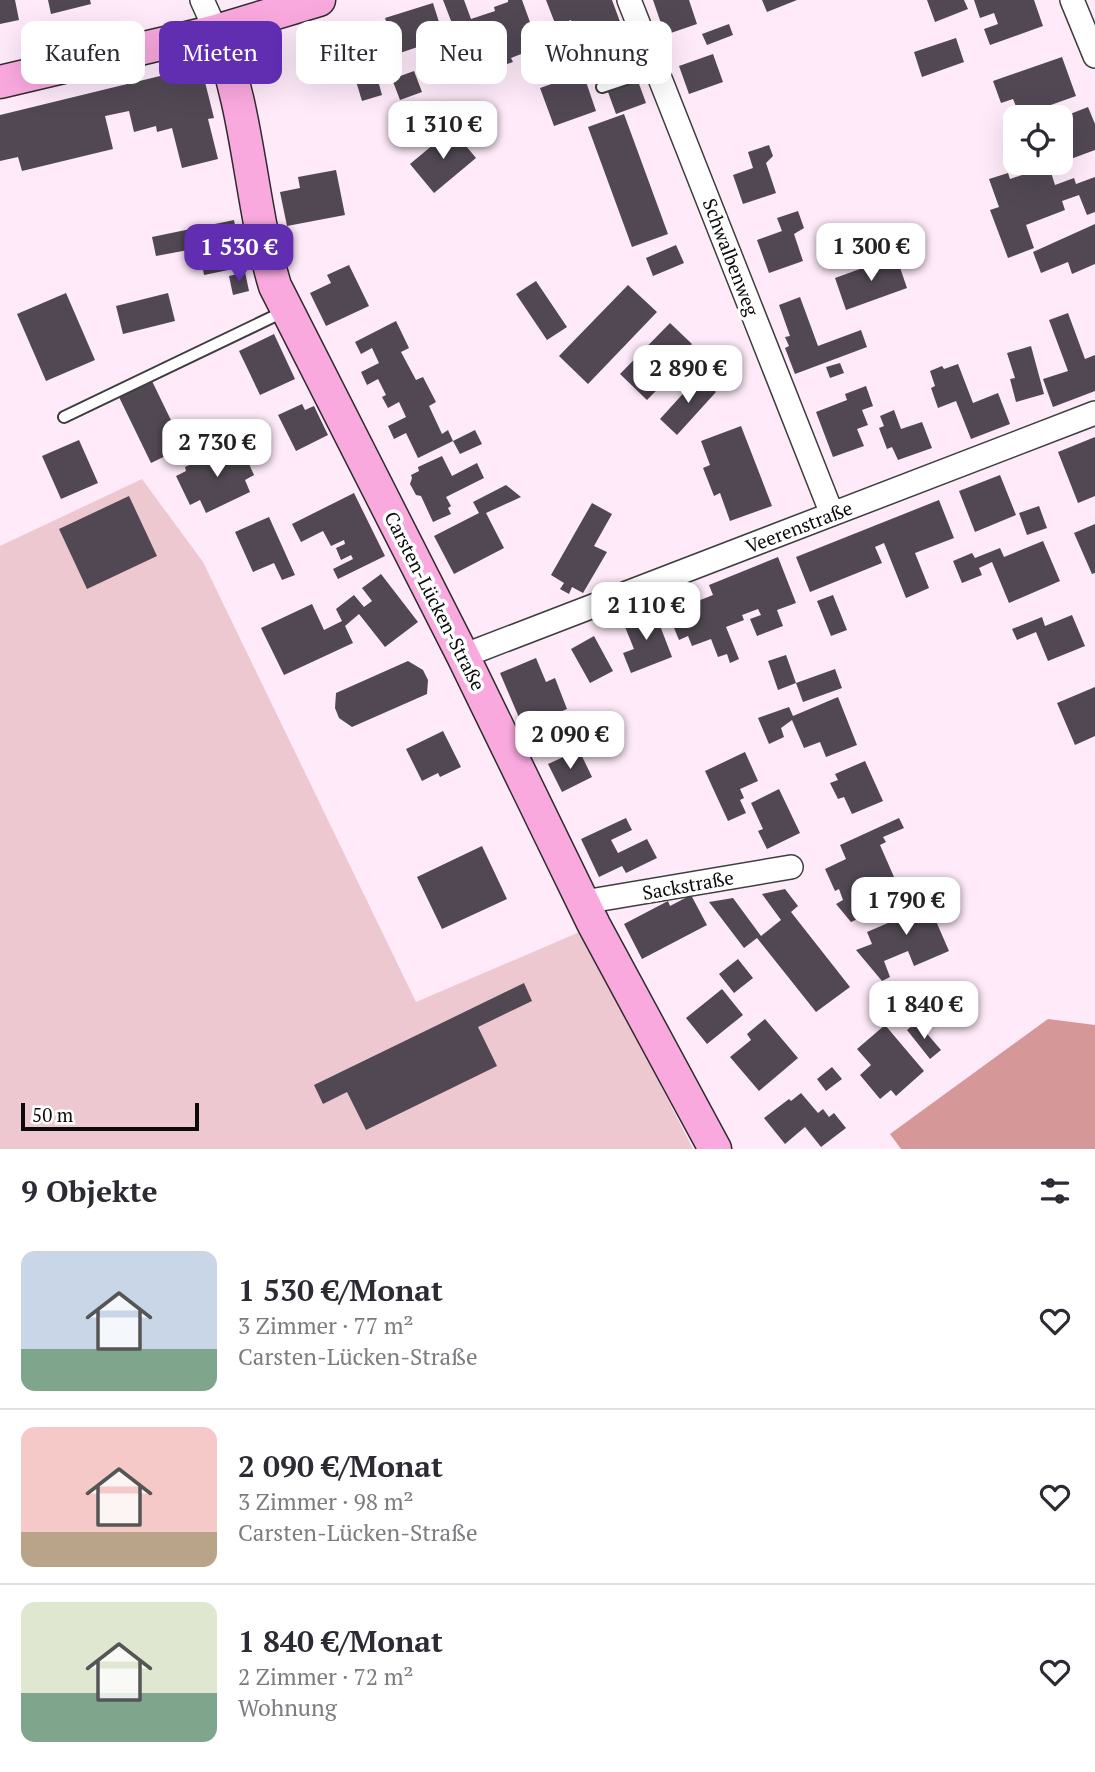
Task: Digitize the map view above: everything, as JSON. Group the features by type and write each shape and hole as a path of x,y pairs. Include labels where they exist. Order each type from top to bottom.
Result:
{"street":[{"path":"202,0 211,21"},
{"path":"249,21 319,0"},
{"name":"Schwalbenweg","path":"629,0 637,21"},
{"path":"1072,0 1095,56"},
{"path":"0,82 159,44"},
{"name":"Carsten-Lücken-Straße","path":"234,84 265,253 275,286 463,656 619,973 715,1149"},
{"name":"Schwalbenweg","path":"662,84 832,514"},
{"name":"Veerenstraße","path":"463,656 1095,413"},
{"name":"Sackstraße","path":"584,902 791,867"}],"lane":[{"path":"602,87 611,84"},
{"path":"64,417 287,310"}],"shaded area":[{"path":"142,479 203,562 416,1002 582,931 693,1149 0,1149 0,546"},
{"path":"1048,1019 1095,1025 1095,1149 901,1149 890,1134"}],"building":[{"path":"0,0 15,0 19,20 0,24"},
{"path":"48,0 90,0 91,4 51,14"},
{"path":"443,0 464,0 471,19 495,11 494,7 508,0 522,0 530,21 521,21 521,54 511,58 513,62 507,64 507,21 451,21"},
{"path":"546,0 612,0 620,21 571,20 554,21"},
{"path":"653,0 689,0 697,24 672,33 672,21 660,21"},
{"path":"762,0 797,0 767,12"},
{"path":"927,0 964,0 968,9 935,22"},
{"path":"974,0 1034,0 1043,26 990,45 984,29 998,24 994,13 980,18"},
{"path":"433,3 439,21 416,21 416,48 402,52 402,21 386,21 385,18"},
{"path":"729,24 733,35 707,45 702,34"},
{"path":"956,38 964,62 922,77 914,52"},
{"path":"713,54 723,82 689,94 679,66"},
{"path":"1062,57 1076,96 1051,105 1015,105 1013,99 1001,103 993,81"},
{"path":"414,71 416,84 419,84 422,92 400,100 394,84 402,84 402,75"},
{"path":"159,76 159,84 206,84 214,118 208,119 218,159 182,168 172,128 157,132 156,126 134,132 129,111 105,116 113,149 22,171 18,157 0,161 0,115 127,84 145,84 145,80"},
{"path":"357,84 379,84 382,95 362,101"},
{"path":"551,84 587,84 596,111 554,126 540,88"},
{"path":"630,84 639,84 646,103 616,114 608,92"},
{"path":"1088,107 1095,124 1095,150 1073,158 1073,113"},
{"path":"624,114 668,234 632,247 588,127"},
{"path":"452,129 476,158 434,193 410,164"},
{"path":"769,145 773,156 766,163 776,193 743,204 733,175 753,168 748,152"},
{"path":"336,170 345,215 287,226 280,192 300,188 298,177"},
{"path":"1003,175 1009,175 1010,179 1022,175 1052,175 1055,185 1074,178 1076,184 1095,177 1095,212 1087,215 1079,195 1062,201 1065,210 1026,225 1034,248 1008,258 990,210 999,207 989,179"},
{"path":"798,211 804,228 794,234 803,261 769,273 757,240 782,231 777,218"},
{"path":"234,220 243,267 204,275 199,248 156,256 152,237"},
{"path":"1095,224 1095,264 1072,274 1068,262 1041,273 1033,252"},
{"path":"676,245 684,263 653,276 646,258"},
{"path":"896,256 907,288 846,310 835,278"},
{"path":"349,265 369,306 326,326 310,293 331,283 327,275"},
{"path":"245,272 249,291 233,295 229,276"},
{"path":"536,281 567,327 547,340 516,294"},
{"path":"628,285 657,312 588,384 559,356"},
{"path":"66,293 95,360 46,381 17,314"},
{"path":"168,293 175,321 123,334 116,306"},
{"path":"800,297 818,346 861,330 867,347 795,374 785,348 789,346 785,337 790,336 779,305"},
{"path":"1068,313 1085,359 1095,355 1095,391 1053,407 1043,379 1068,371 1049,320"},
{"path":"396,321 409,348 401,352 416,380 423,377 436,402 429,406 442,434 448,430 453,441 418,458 406,433 394,439 388,426 406,417 399,402 388,408 382,397 386,395 378,379 367,385 361,372 379,363 372,348 361,354 355,342"},
{"path":"670,323 692,344 677,359 682,364 647,400 620,374"},
{"path":"274,334 295,379 260,395 239,351"},
{"path":"1031,346 1044,394 1016,402 1010,379 1015,378 1007,353"},
{"path":"840,363 844,373 830,378 826,367"},
{"path":"958,364 973,403 998,393 1010,424 971,439 956,401 938,408 931,388 935,386 930,371"},
{"path":"699,376 716,392 677,435 660,419"},
{"path":"151,379 184,447 151,463 118,395"},
{"path":"866,386 873,406 862,410 868,425 857,429 864,446 833,457 816,412 847,400 845,394"},
{"path":"302,404 305,410 314,406 328,435 296,451 278,415"},
{"path":"894,410 901,429 922,422 932,448 898,460 892,447 887,449 879,428 884,426 880,416"},
{"path":"741,426 772,506 730,521 720,493 714,496 703,468 710,465 701,441"},
{"path":"475,430 482,444 460,454 453,441"},
{"path":"1095,437 1095,496 1078,503 1058,452"},
{"path":"79,440 98,483 61,499 42,456"},
{"path":"241,446 254,475 245,480 250,492 206,513 200,500 190,505 176,476 186,471 185,467 229,447 231,451"},
{"path":"442,456 452,476 477,463 484,478 446,497 451,506 448,508 451,514 433,522 421,496 416,495 410,484 411,475 419,471 418,467"},
{"path":"1000,475 1016,515 975,532 959,491"},
{"path":"506,485 521,497 486,513 504,548 454,574 434,536 479,513 473,502"},
{"path":"354,493 385,556 338,579 333,569 353,559 351,555 341,560 336,548 345,544 344,540 331,546 323,531 301,542 292,524"},
{"path":"129,496 157,556 87,589 59,529"},
{"path":"939,500 954,538 915,553 929,588 906,598 884,543 875,547 882,563 810,592 796,557"},
{"path":"592,503 612,514 594,546 607,552 583,593 572,587 569,594 560,589 564,583 551,575"},
{"path":"1039,506 1047,528 1027,535 1019,513"},
{"path":"269,517 295,575 282,580 274,563 253,572 235,532"},
{"path":"1095,524 1095,573 1092,574 1074,533"},
{"path":"1043,541 1060,581 1009,603 992,562 979,568 982,575 962,583 953,561 972,553 975,558 1000,548 1004,557"},
{"path":"778,557 796,603 777,610 783,626 757,636 750,619 761,615 758,609 742,615 744,620 726,627 739,659 730,663 727,654 718,657 711,639 692,646 688,636 679,640 672,623 679,620 675,610 713,595 709,585"},
{"path":"381,574 418,622 385,647 359,614 345,626 353,643 284,675 261,628 312,604 324,630 342,621 336,609 354,595 364,607 372,601 362,588"},
{"path":"833,595 847,630 831,636 817,601"},
{"path":"654,610 672,657 631,673 623,653 634,649 623,622"},
{"path":"1072,615 1085,646 1048,661 1036,632 1017,640 1012,629 1042,617 1045,626"},
{"path":"594,636 613,671 590,683 571,649"},
{"path":"786,655 796,683 778,690 768,661"},
{"path":"536,658 546,682 555,678 567,709 523,727 500,673"},
{"path":"408,661 423,670 428,680 427,694 352,727 339,718 335,708 336,693"},
{"path":"835,669 842,688 803,702 796,683"},
{"path":"1095,687 1095,736 1075,745 1057,703"},
{"path":"838,697 857,745 826,757 820,742 804,748 792,720 781,728 784,737 769,744 758,718 789,707 793,716"},
{"path":"443,731 461,767 440,777 438,773 422,781 406,749"},
{"path":"579,750 592,777 562,792 548,764"},
{"path":"745,752 758,781 740,789 744,798 740,800 746,813 728,821 705,771"},
{"path":"865,761 883,801 852,814 844,797 838,799 830,783 838,780 835,774"},
{"path":"779,789 800,833 767,849 758,831 763,829 751,803"},
{"path":"626,818 632,830 611,840 618,853 647,839 657,858 626,873 622,866 599,877 581,839"},
{"path":"899,818 904,828 883,837 886,842 880,845 894,877 857,894 864,906 868,905 871,913 851,922 836,904 843,900 839,889 835,891 825,869 846,859 840,845"},
{"path":"482,846 507,899 442,929 417,877"},
{"path":"785,889 798,906 791,912 850,987 816,1012 757,938 744,948 709,902 733,898 761,936 781,920 762,894"},
{"path":"929,891 934,903 929,905 949,951 914,966 908,951 884,961 890,977 882,981 856,950 872,944 867,932 902,917 896,905"},
{"path":"691,895 707,925 642,959 624,924 668,901 670,906"},
{"path":"738,959 753,978 734,993 719,974"},
{"path":"524,983 532,1001 478,1027 497,1066 366,1130 347,1092 323,1104 314,1085"},
{"path":"722,989 743,1015 707,1044 686,1018"},
{"path":"765,1019 798,1058 759,1091 730,1057 751,1040 747,1034"},
{"path":"917,1022 941,1050 930,1059 907,1030"},
{"path":"885,1025 924,1071 896,1096 891,1090 880,1099 860,1075 871,1065 857,1049"},
{"path":"832,1067 842,1079 826,1091 817,1079"},
{"path":"801,1093 818,1113 823,1109 829,1117 834,1113 846,1128 821,1147 805,1127 785,1144 764,1118"}]}
